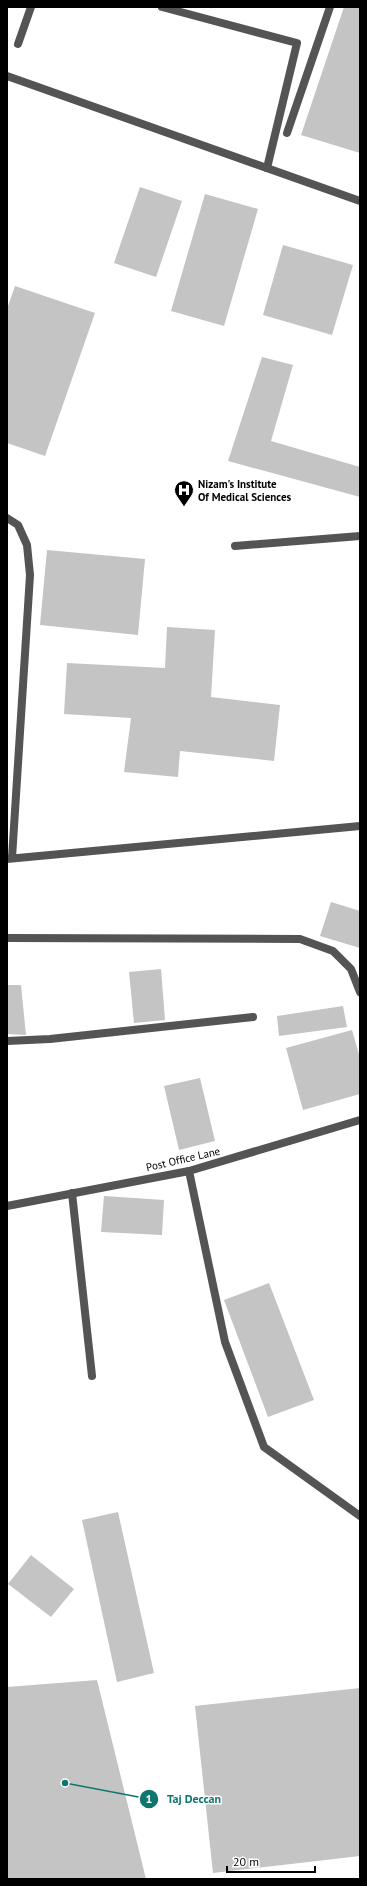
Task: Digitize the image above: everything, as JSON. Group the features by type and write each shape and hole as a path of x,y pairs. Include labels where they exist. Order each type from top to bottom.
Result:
{"street":[{"path":"18,44 31,7"},
{"path":"162,7 297,43 267,168"},
{"path":"287,133 330,7"},
{"path":"7,76 360,201"},
{"path":"7,518 18,525 27,545 30,575 10,859 360,826"},
{"path":"235,546 360,536"},
{"path":"7,938 300,938 333,951 351,969 360,992"},
{"path":"7,1041 50,1039 253,1017"},
{"name":"Post Office Lane","path":"7,1206 72,1192 189,1171 360,1120"},
{"path":"189,1171 225,1342 264,1447 360,1516"},
{"path":"72,1192 92,1376"}],"building":[{"path":"344,7 360,7 360,153 301,135"},
{"path":"140,187 182,201 156,277 114,263"},
{"path":"205,194 258,209 224,326 171,311"},
{"path":"283,245 353,265 332,335 263,315"},
{"path":"15,286 95,313 45,456 7,443 7,309"},
{"path":"262,357 293,365 271,441 360,467 360,497 228,461"},
{"path":"47,550 145,559 138,635 40,625"},
{"path":"167,627 215,630 211,697 280,705 274,761 180,751 178,777 124,772 131,718 64,714 67,663 165,668"},
{"path":"331,902 360,911 360,948 320,936"},
{"path":"161,969 165,1020 134,1023 129,972"},
{"path":"7,985 21,985 26,1035 7,1034"},
{"path":"343,1006 347,1027 279,1036 277,1016"},
{"path":"352,1030 360,1058 360,1094 303,1110 286,1048"},
{"path":"200,1078 215,1141 179,1150 164,1086"},
{"path":"104,1196 164,1200 162,1235 101,1232"},
{"path":"269,1283 314,1400 268,1417 224,1300"},
{"path":"118,1512 154,1673 117,1682 82,1520"},
{"path":"31,1555 74,1589 51,1617 8,1584"},
{"path":"97,1680 146,1879 7,1879 7,1687"},
{"path":"360,1688 360,1856 213,1873 195,1706"}],"place":[{"name":"Nizam's Institute Of Medical Sciences","path":"184,507"},
{"name":"Taj Deccan","path":"65,1783"}]}
